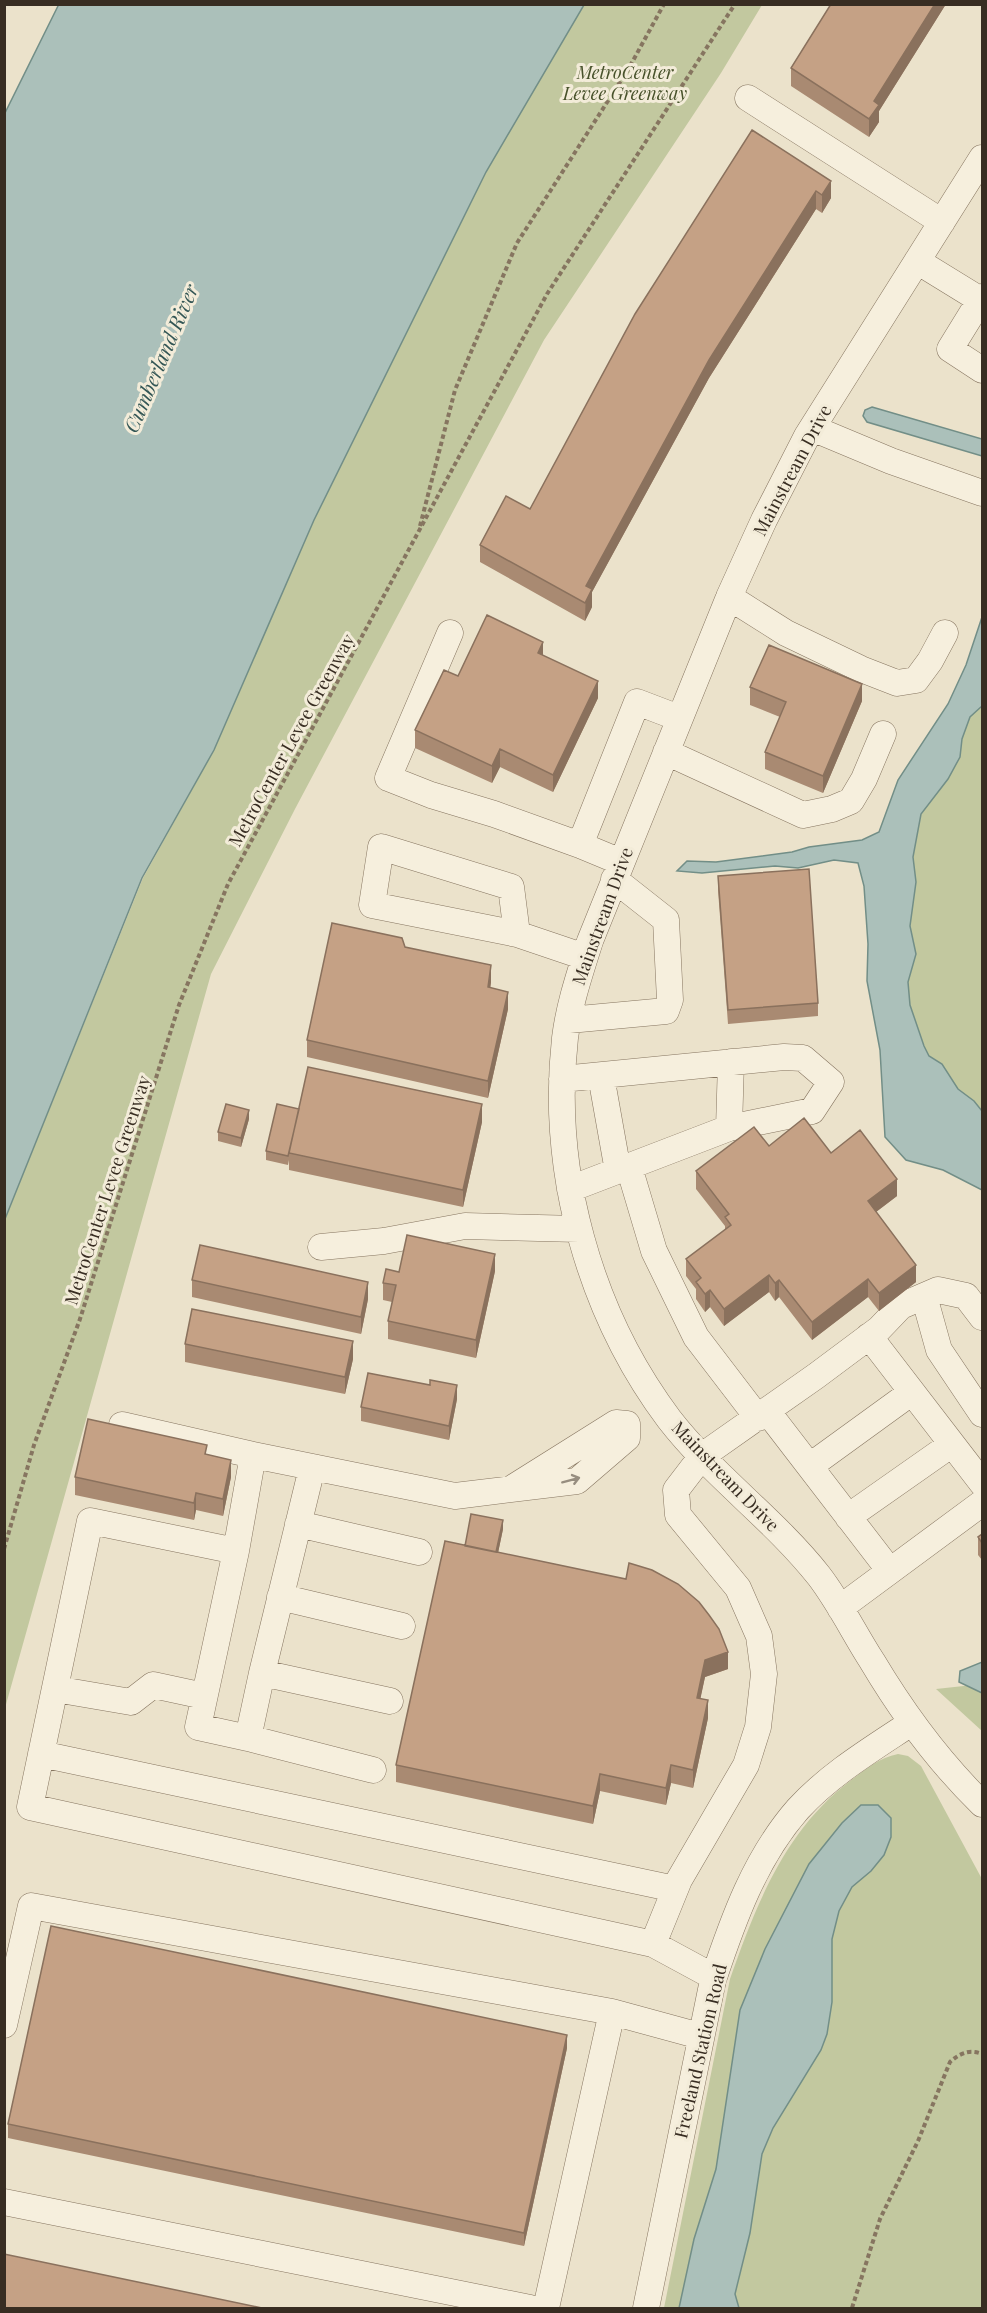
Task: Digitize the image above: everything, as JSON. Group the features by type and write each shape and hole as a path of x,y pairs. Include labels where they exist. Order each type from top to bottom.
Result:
{"street":[{"path":"748,98 942,222"},
{"name":"Mainstream Drive","path":"982,158 812,428 764,520 729,597 617,870 585,957 574,993 562,1079 562,1122 570,1189 579,1229 603,1302 622,1342 670,1419 702,1456 797,1549 821,1579 911,1723 982,1804"},
{"path":"917,261 982,300 950,349 982,370"},
{"path":"812,428 891,461 982,493"},
{"path":"729,597 786,633 861,669 897,683 915,680 930,662 945,633"},
{"path":"450,633 388,778 431,795 494,814 580,845 617,870 666,920 670,1000 666,1011 569,1020"},
{"path":"580,845 637,702 680,718"},
{"path":"666,752 803,815 851,801 864,779 883,734"},
{"path":"517,934 511,887 381,847 372,905 517,934 585,957"},
{"path":"562,1079 784,1057 803,1058 831,1082 812,1111 729,1128 570,1189"},
{"path":"729,1128 731,1062"},
{"path":"601,1076 623,1169 654,1251 696,1337 810,1466 890,1571"},
{"path":"321,1247 384,1241 465,1226 579,1229"},
{"path":"653,1944 675,1889 746,1766 758,1727 764,1674 759,1636 738,1588 678,1515 676,1490 702,1456 869,1336 901,1306 938,1290 966,1296 982,1317"},
{"path":"924,1296 939,1350 982,1414"},
{"path":"869,1336 982,1483"},
{"path":"810,1466 912,1392"},
{"path":"122,1425 312,1468 455,1496 577,1481 627,1438 627,1424 658,1402"},
{"path":"848,1517 952,1444"},
{"path":"253,1455 236,1551 198,1727 373,1770"},
{"path":"248,1738 312,1468"},
{"path":"840,1608 982,1503"},
{"path":"236,1551 90,1521 30,1806 653,1944 714,1977"},
{"path":"298,1524 419,1552"},
{"path":"280,1597 402,1626"},
{"path":"262,1673 390,1701"},
{"path":"55,1689 131,1702 153,1685 204,1696"},
{"name":"Freeland Station Road","path":"646,2308 714,1977 729,1931 747,1888 779,1835 798,1809 853,1761 911,1723"},
{"path":"41,1754 675,1889"},
{"path":"4,2025 31,1906 612,2012 700,2037"},
{"path":"4,2202 530,2308 612,2012"}],"path":[{"path":"419,533 455,390 517,243 629,68 664,4"},
{"name":"MetroCenter Levee Greenway","path":"4,1549 34,1445 80,1319 179,1005 228,884 547,294 735,4"},
{"path":"852,2308 880,2219 918,2141 950,2062 960,2053 975,2051 982,2053"}],"green space":[{"name":"MetroCenter Levee Greenway","path":"584,5 762,5 721,73 544,340 295,809 211,974 5,1708 5,1219 143,878 214,750 314,520 486,172"},
{"path":"982,657 982,1161 913,1129 881,887"},
{"path":"982,1684 982,1731 936,1689"},
{"path":"898,1754 908,1756 921,1766 982,1879 982,2308 664,2308 730,1979 762,1897 790,1846 807,1822 827,1801 867,1768"}],"water":[{"name":"Cumberland River","path":"59,4 584,5 486,172 314,520 214,750 142,878 5,1219 4,115"},
{"path":"872,407 982,439 982,456 867,422 863,416 865,410"},
{"path":"982,617 982,706 970,717 962,739 960,757 948,779 921,814 913,857 916,882 910,926 916,954 908,982 910,1005 929,1056 942,1064 958,1089 974,1101 982,1111 982,1190 943,1170 906,1160 885,1137 880,1050 867,981 868,944 864,886 858,863 834,860 798,868 775,866 702,873 677,871 687,861 716,862 792,852 809,847 862,840 879,832 898,780 948,704 966,665"},
{"path":"982,1662 982,1693 959,1682 960,1671"},
{"path":"861,1805 878,1805 891,1818 891,1837 884,1855 871,1871 852,1887 839,1911 832,1939 832,2002 827,2034 821,2050 773,2128 762,2154 750,2233 735,2294 739,2308 679,2308 694,2239 716,2169 740,2010 765,1949 809,1864 842,1823"}],"building":[{"path":"831,4 935,4 874,101 879,105 869,119 791,68"},
{"path":"752,130 831,181 822,195 816,191 709,360 586,586 592,589 585,603 480,545 506,496 530,509 635,314"},
{"path":"487,615 543,642 538,653 598,681 553,775 500,749 492,766 415,730 444,670 458,676"},
{"path":"769,645 862,684 823,776 765,752 786,702 750,687"},
{"path":"809,869 818,1003 728,1010 718,876"},
{"path":"332,923 402,938 405,947 491,965 488,987 508,992 488,1081 307,1040"},
{"path":"308,1067 482,1104 463,1190 289,1153"},
{"path":"226,1104 249,1110 241,1138 218,1132"},
{"path":"277,1104 299,1109 288,1156 266,1151"},
{"path":"804,1118 831,1153 860,1130 897,1179 868,1201 916,1265 879,1293 868,1279 812,1322 779,1280 775,1283 769,1275 724,1309 710,1290 705,1294 696,1282 701,1278 686,1259 731,1225 725,1217 729,1214 696,1171 754,1127 769,1146"},
{"path":"407,1235 495,1254 476,1340 388,1321 396,1285 383,1283 386,1269 399,1272"},
{"path":"200,1245 368,1282 361,1317 192,1280"},
{"path":"192,1309 353,1341 345,1377 185,1344"},
{"path":"368,1373 430,1385 430,1380 457,1385 449,1426 361,1407"},
{"path":"88,1419 207,1445 205,1454 231,1460 223,1499 196,1493 194,1503 75,1477"},
{"path":"471,1514 503,1520 496,1552 465,1546"},
{"path":"445,1541 626,1579 629,1563 652,1570 678,1584 699,1602 719,1629 728,1652 705,1660 697,1698 708,1700 693,1770 671,1765 666,1788 600,1774 593,1806 396,1765"},
{"path":"51,1926 567,2035 524,2233 8,2124"},
{"path":"4,2254 262,2308 4,2308"}]}
